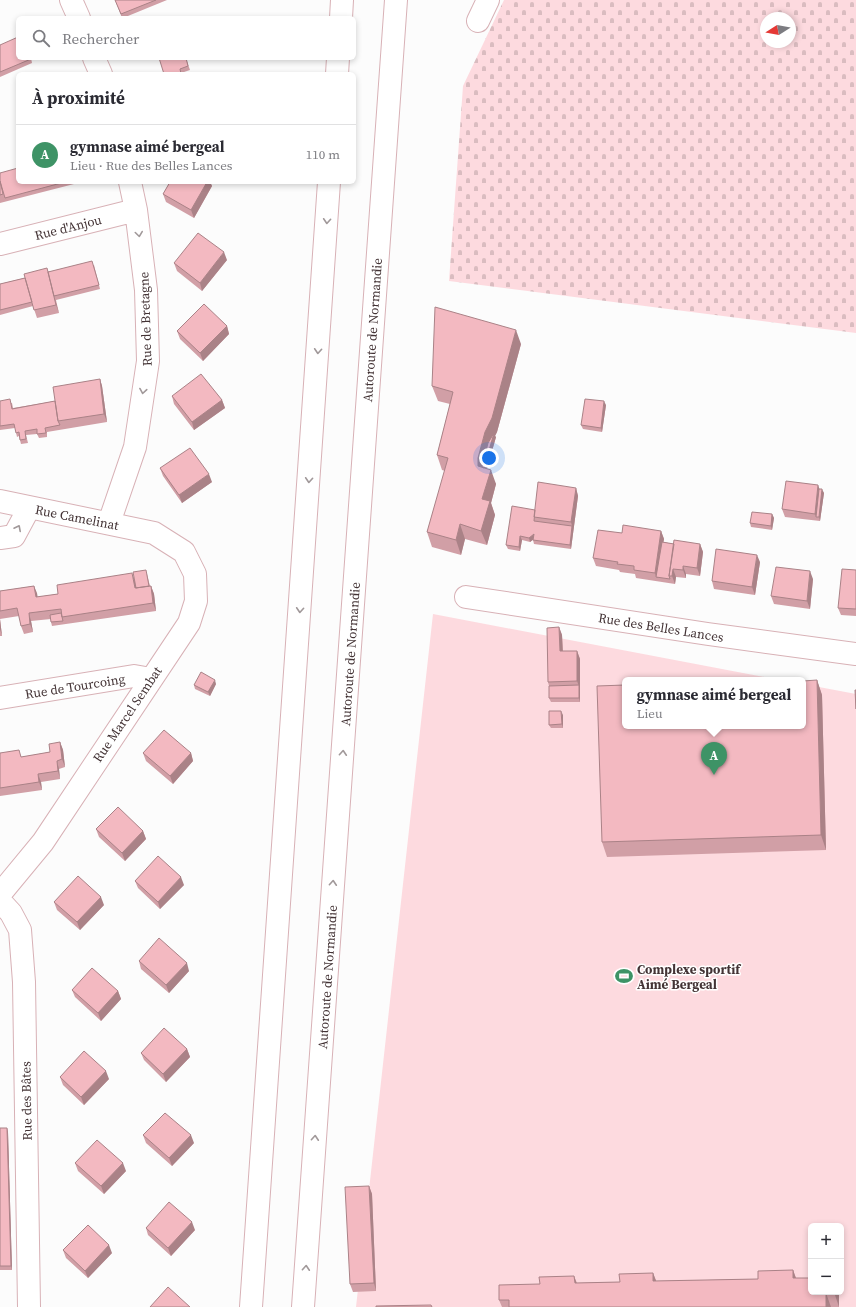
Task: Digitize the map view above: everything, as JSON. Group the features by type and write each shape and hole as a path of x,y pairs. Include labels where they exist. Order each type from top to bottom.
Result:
{"main road":[{"path":"71,0 77,16"},
{"path":"341,16 342,0"},
{"name":"Autoroute de Normandie","path":"303,1307 396,0"},
{"path":"478,21 488,0"},
{"path":"95,60 100,72"},
{"path":"337,72 338,60"},
{"name":"Rue de Bretagne","path":"110,523 135,447 148,362 146,290 136,210 130,184"},
{"path":"251,1307 329,184"},
{"name":"Rue d'Anjou","path":"0,244 136,210"},
{"name":"Rue Camelinat","path":"0,501 154,533"},
{"path":"0,538 14,536 29,508"},
{"name":"Rue Marcel Sembat","path":"0,894 43,842 189,623 196,601 195,574 184,552 154,533"},
{"name":"Rue des Belles Lances","path":"466,596 708,634 856,654"},
{"name":"Rue de Tourcoing","path":"0,698 134,676 151,679"},
{"name":"Rue des Bâtes","path":"0,901 11,913 20,930 24,982 29,1307"}],"green space":[{"path":"504,0 856,0 856,333 449,281 463,86"},
{"name":"Complexe sportif Aimé Bergeal","path":"433,614 764,677 622,677 622,729 806,729 806,685 856,694 856,1307 356,1307"}],"building":[{"path":"115,0 156,0 121,14"},
{"path":"16,38 16,60 29,60 0,72 0,45"},
{"path":"160,60 186,60 188,66 180,69 181,72 163,72"},
{"path":"16,169 16,184 58,184 5,198 0,181 0,173"},
{"path":"0,181 3,194 0,195"},
{"path":"169,184 206,184 191,210 163,194"},
{"path":"198,233 224,252 200,283 174,263"},
{"path":"92,261 99,285 54,296 48,272"},
{"path":"47,268 56,305 34,310 24,274"},
{"path":"25,278 32,302 0,310 0,284"},
{"path":"204,304 227,326 200,353 177,331"},
{"path":"435,307 516,330 492,418 485,432 478,458 478,466 491,470 482,499 490,501 481,531 460,524 456,540 427,532 448,458 437,455 453,392 432,386"},
{"path":"201,374 222,400 192,422 172,396"},
{"path":"100,379 104,414 58,421 53,387"},
{"path":"10,399 12,409 55,401 60,425 45,428 46,433 37,434 37,429 25,431 26,439 20,440 19,432 16,433 14,424 0,426 0,401"},
{"path":"585,399 604,401 601,428 581,425"},
{"path":"494,433 484,468 482,467 488,443"},
{"path":"190,448 209,474 179,495 160,468"},
{"path":"786,481 818,485 815,514 782,509"},
{"path":"538,482 576,488 571,522 534,517"},
{"path":"819,489 822,489 819,517 816,517"},
{"path":"512,506 535,510 534,521 572,526 570,545 533,540 534,534 529,538 520,536 519,547 506,545"},
{"path":"752,512 772,514 771,526 750,523"},
{"path":"623,525 661,531 655,573 634,570 634,566 617,564 618,562 593,558 598,530 622,533"},
{"path":"674,540 700,544 697,568 683,566 683,570 673,569 672,576 669,576"},
{"path":"662,542 674,544 669,576 670,579 656,577"},
{"path":"716,549 757,555 752,587 712,581"},
{"path":"776,567 810,571 807,601 771,596"},
{"path":"842,569 856,570 856,609 838,608"},
{"path":"146,570 149,586 136,588 133,572"},
{"path":"132,573 135,588 151,586 153,603 62,617 61,609 29,613 30,624 21,626 17,608 0,611 0,591 34,586 36,597 58,594 57,585"},
{"path":"61,613 63,621 51,622 50,615"},
{"path":"559,627 560,651 577,651 577,681 548,682 547,628"},
{"path":"201,672 215,680 208,692 194,685"},
{"path":"817,680 821,835 602,842 597,686 622,685 622,729 806,729 806,681"},
{"path":"579,685 579,698 549,698 549,686"},
{"path":"549,711 561,711 562,724 549,725"},
{"path":"164,730 191,753 170,776 143,753"},
{"path":"60,742 62,759 57,761 58,771 38,774 39,782 0,788 0,753 19,750 21,757 50,752 49,744"},
{"path":"118,807 143,831 122,853 96,829"},
{"path":"158,856 181,877 158,902 135,881"},
{"path":"78,876 101,897 77,922 54,902"},
{"path":"159,938 187,963 166,985 139,961"},
{"path":"92,968 118,991 98,1013 72,990"},
{"path":"164,1028 187,1049 163,1074 141,1053"},
{"path":"84,1051 106,1071 81,1097 60,1077"},
{"path":"165,1113 191,1135 169,1158 143,1135"},
{"path":"0,1128 7,1128 11,1266 0,1266"},
{"path":"97,1140 123,1163 101,1186 75,1163"},
{"path":"369,1186 374,1283 350,1284 345,1187"},
{"path":"169,1202 192,1222 168,1248 146,1228"},
{"path":"88,1225 109,1245 85,1271 63,1250"},
{"path":"793,1270 793,1278 808,1278 808,1295 826,1295 826,1307 509,1307 509,1300 499,1300 499,1285 540,1284 539,1277 574,1276 575,1283 620,1282 619,1274 653,1273 653,1281 758,1279 758,1271"},
{"path":"168,1287 190,1307 150,1307"},
{"path":"431,1305 432,1307 376,1307 376,1306"}],"place":[{"name":"gymnase aimé bergeal","path":"714,775"},
{"name":"Complexe sportif Aimé Bergeal","path":"624,976"}]}
